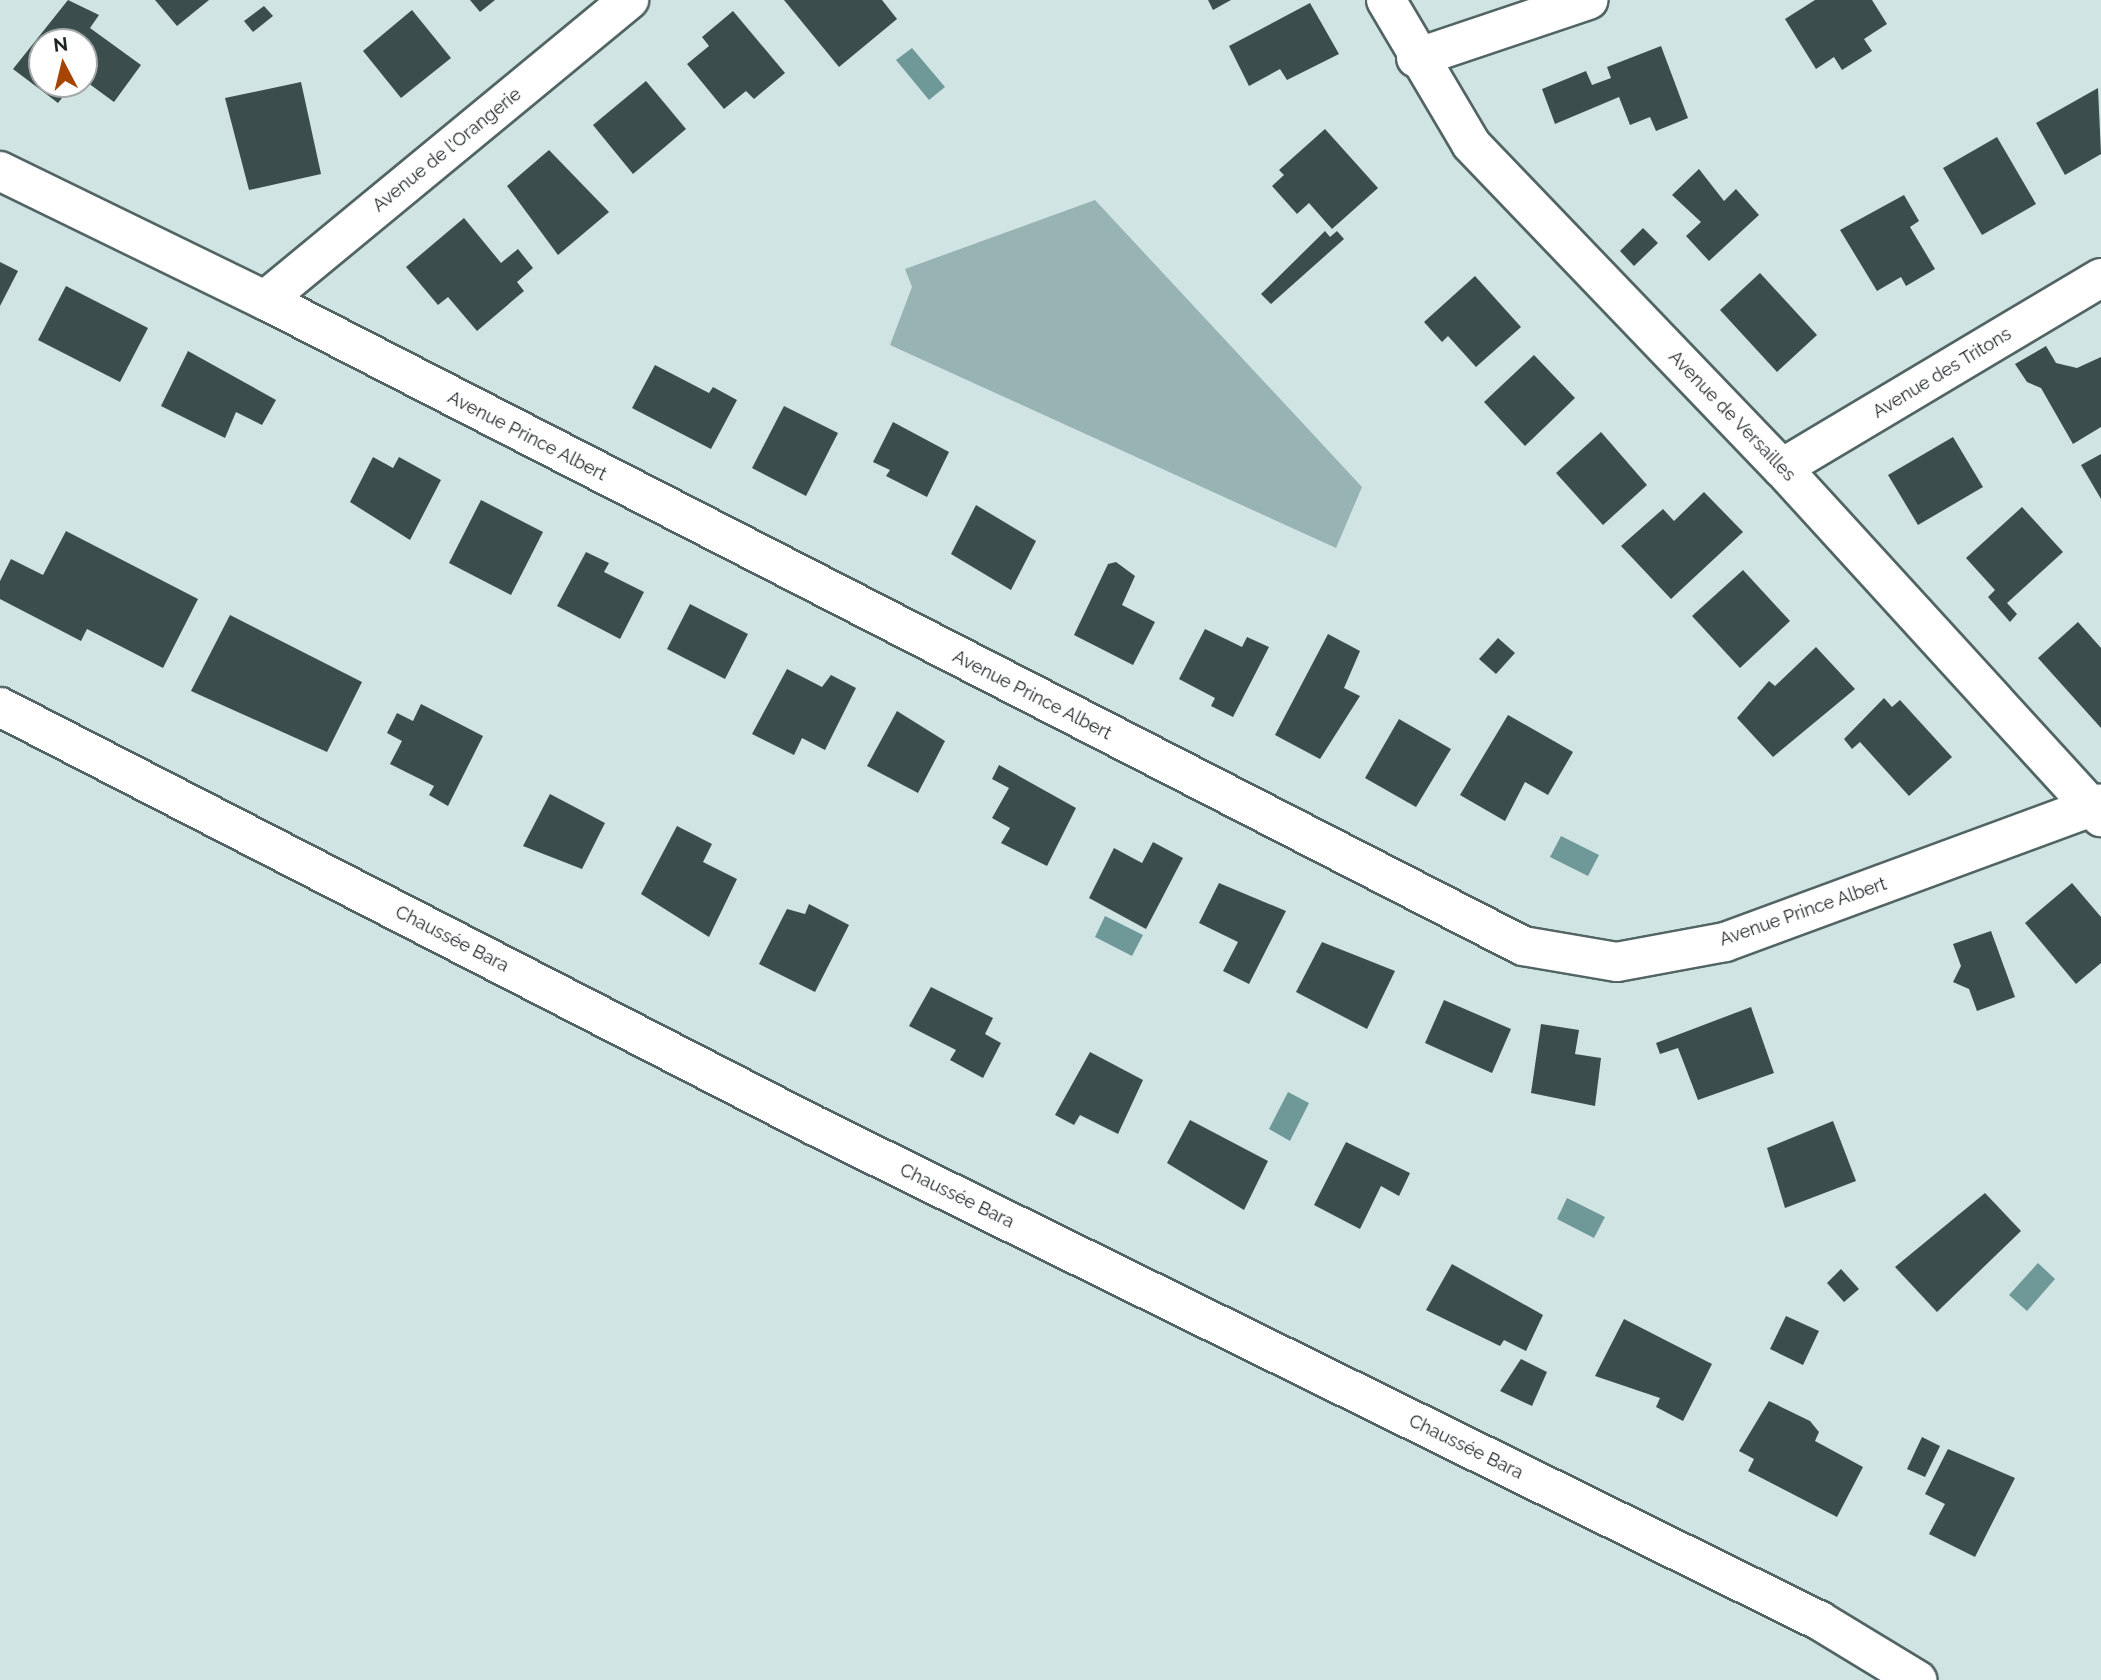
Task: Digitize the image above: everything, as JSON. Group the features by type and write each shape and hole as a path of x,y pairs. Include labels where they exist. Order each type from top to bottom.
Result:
{"street":[{"name":"Avenue de l'Orangerie","path":"265,300 629,0"},
{"name":"Avenue de Versailles","path":"1386,0 1416,58 1471,144 1782,468 2098,810"},
{"path":"1416,58 1588,0"},
{"name":"Avenue Prince Albert","path":"0,171 265,300 1523,946 1617,962 1725,942 2098,810"},
{"name":"Avenue des Tritons","path":"1782,468 2101,278"},
{"name":"Chaussée Bara","path":"0,707 815,1126 1820,1622 1917,1680"}],"shaded area":[{"path":"912,48 945,87 929,100 896,60"},
{"path":"1095,200 1362,487 1336,548 890,345 912,287 905,269"},
{"path":"1561,836 1599,855 1588,876 1550,857"},
{"path":"1105,916 1143,935 1132,956 1095,937"},
{"path":"1288,1092 1309,1103 1290,1141 1269,1129"},
{"path":"1567,1198 1605,1217 1594,1238 1557,1219"},
{"path":"2038,1263 2055,1279 2027,1311 2009,1295"}],"building":[{"path":"68,0 99,15 90,28 46,28"},
{"path":"155,0 209,0 177,26"},
{"path":"470,0 495,0 480,12"},
{"path":"784,0 882,0 897,19 839,67"},
{"path":"1208,0 1231,0 1213,10"},
{"path":"1815,0 1872,0 1887,24 1864,39 1872,51 1842,70 1834,57 1816,69 1785,19"},
{"path":"1310,3 1339,54 1287,80 1280,69 1249,86 1229,46"},
{"path":"264,6 273,16 253,32 244,21"},
{"path":"412,10 451,58 401,98 363,51"},
{"path":"733,11 785,73 754,99 746,91 724,109 687,64 709,46 702,37"},
{"path":"98,34 141,65 114,102 98,90"},
{"path":"1661,46 1688,118 1656,131 1650,117 1630,125 1619,97 1555,124 1542,89 1586,71 1592,85 1611,78 1607,67"},
{"path":"28,50 28,80 13,69"},
{"path":"646,81 686,129 633,174 593,125"},
{"path":"301,82 321,174 249,190 225,98"},
{"path":"2098,88 2101,154 2065,175 2036,123"},
{"path":"1325,129 1378,188 1332,229 1309,203 1297,214 1272,186 1284,175 1279,170"},
{"path":"1997,137 2036,204 1982,235 1943,168"},
{"path":"549,150 609,212 558,255 507,186"},
{"path":"1699,169 1724,201 1736,189 1759,215 1709,261 1686,236 1701,222 1672,195"},
{"path":"1904,195 1919,221 1910,227 1935,269 1906,286 1901,277 1877,291 1840,230"},
{"path":"464,218 501,263 518,249 533,268 517,282 524,291 477,331 448,297 438,305 406,267"},
{"path":"1643,228 1658,243 1634,266 1620,251"},
{"path":"1325,231 1330,237 1337,231 1344,239 1271,304 1261,294"},
{"path":"0,262 18,271 0,306"},
{"path":"1760,273 1817,335 1777,372 1720,310"},
{"path":"1475,276 1521,327 1476,367 1448,336 1442,342 1424,322"},
{"path":"66,286 148,328 120,382 38,340"},
{"path":"2046,346 2056,363 2077,368 2101,357 2101,427 2073,444 2041,388 2027,382 2015,364"},
{"path":"188,351 276,400 262,425 236,412 225,438 161,406"},
{"path":"1534,355 1575,398 1525,446 1484,402"},
{"path":"655,365 709,393 713,387 737,400 711,449 632,408"},
{"path":"784,406 838,433 806,496 752,468"},
{"path":"893,422 949,452 927,497 886,476 890,470 873,462"},
{"path":"1601,432 1647,485 1603,525 1556,473"},
{"path":"1953,437 1983,487 1918,525 1888,475"},
{"path":"2101,454 2101,499 2081,465"},
{"path":"373,457 393,468 399,457 441,480 410,540 350,502"},
{"path":"1704,492 1743,532 1671,599 1621,546 1663,509 1674,521"},
{"path":"481,500 543,532 511,595 449,563"},
{"path":"976,505 1036,541 1011,590 951,554"},
{"path":"2022,507 2063,552 2007,603 2017,614 2010,622 1988,597 1995,590 1966,558"},
{"path":"66,531 198,599 163,668 87,629 81,641 0,599 0,581 11,559 43,575"},
{"path":"586,552 609,563 604,572 644,592 620,639 557,606"},
{"path":"1116,562 1135,576 1122,605 1155,622 1133,665 1074,635 1108,564"},
{"path":"1743,570 1790,621 1740,668 1692,616"},
{"path":"690,604 748,634 725,679 667,649"},
{"path":"230,615 362,682 327,752 191,691"},
{"path":"2078,622 2101,648 2101,728 2038,658"},
{"path":"1205,629 1242,647 1247,637 1269,647 1233,717 1211,706 1215,698 1179,679"},
{"path":"1328,634 1360,651 1344,688 1360,696 1320,759 1275,735"},
{"path":"1498,638 1515,653 1496,674 1479,659"},
{"path":"1816,647 1855,689 1773,757 1737,718 1769,681 1775,686"},
{"path":"787,669 822,687 831,675 856,688 825,750 802,738 794,755 752,734"},
{"path":"1884,698 1892,707 1900,700 1952,757 1909,796 1860,742 1852,749 1844,739"},
{"path":"421,704 483,736 448,806 429,795 434,786 390,764 402,741 387,733 397,713 413,721"},
{"path":"897,711 945,741 918,793 867,766"},
{"path":"1508,715 1573,752 1548,795 1525,782 1505,821 1460,795"},
{"path":"1399,719 1451,749 1416,807 1365,778"},
{"path":"999,765 1076,808 1047,866 1001,843 1010,828 992,818 1009,788 992,779"},
{"path":"550,794 605,823 582,869 523,846"},
{"path":"677,826 712,844 703,862 737,879 709,937 641,894"},
{"path":"1153,842 1183,858 1146,929 1089,898 1114,848 1142,863"},
{"path":"1219,883 1286,911 1249,984 1223,971 1238,942 1199,923"},
{"path":"2072,883 2101,917 2101,963 2076,984 2025,923"},
{"path":"809,904 849,925 815,992 759,964 787,909 805,914"},
{"path":"1991,931 2015,997 1977,1011 1969,989 1953,982 1961,966 1953,944"},
{"path":"1322,942 1395,971 1367,1029 1296,992"},
{"path":"931,987 993,1018 985,1034 1001,1043 983,1078 950,1060 956,1050 909,1026"},
{"path":"1444,1000 1511,1029 1492,1073 1425,1043"},
{"path":"1751,1007 1774,1073 1698,1100 1678,1048 1660,1054 1656,1043"},
{"path":"1541,1024 1579,1030 1575,1054 1601,1058 1595,1106 1531,1093"},
{"path":"1090,1052 1143,1080 1118,1134 1080,1115 1074,1125 1055,1115"},
{"path":"1190,1120 1268,1161 1244,1210 1167,1163"},
{"path":"1833,1121 1856,1181 1785,1208 1767,1148"},
{"path":"1346,1142 1410,1173 1399,1196 1381,1186 1360,1229 1314,1205"},
{"path":"1985,1193 2021,1231 1937,1312 1895,1267"},
{"path":"1452,1264 1543,1315 1526,1351 1504,1340 1500,1346 1426,1310"},
{"path":"1841,1269 1859,1289 1844,1302 1827,1283"},
{"path":"1786,1316 1819,1331 1803,1365 1770,1349"},
{"path":"1624,1319 1712,1364 1683,1421 1656,1407 1660,1398 1595,1376"},
{"path":"1521,1359 1547,1372 1532,1406 1500,1391"},
{"path":"1769,1401 1810,1421 1819,1432 1815,1441 1863,1467 1837,1517 1748,1471 1754,1459 1739,1451"},
{"path":"1922,1437 1940,1446 1925,1477 1907,1469"},
{"path":"1948,1449 2015,1478 1975,1557 1929,1534 1945,1504 1925,1494"}]}
